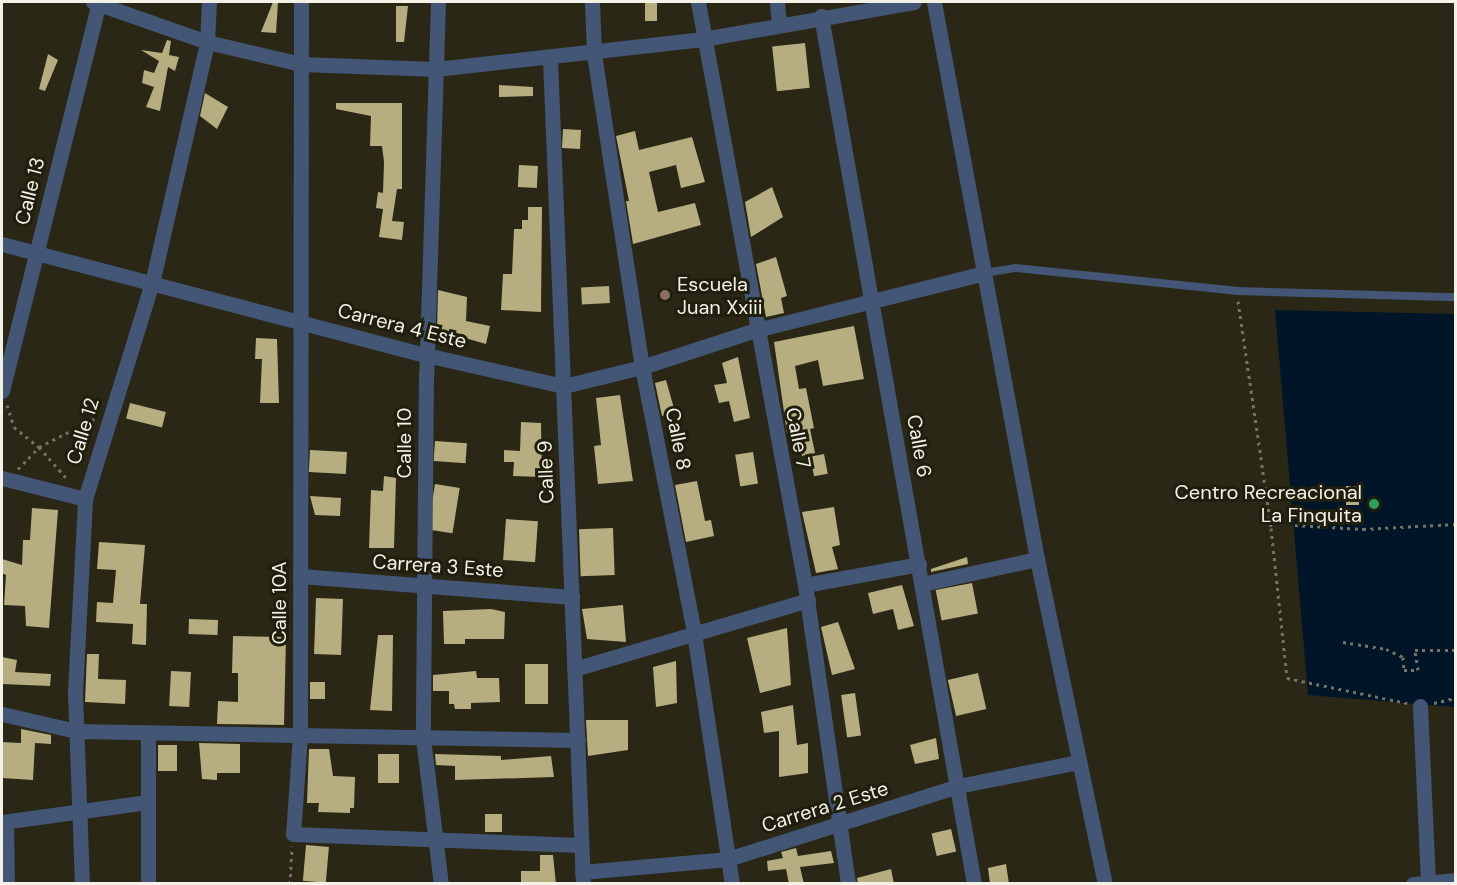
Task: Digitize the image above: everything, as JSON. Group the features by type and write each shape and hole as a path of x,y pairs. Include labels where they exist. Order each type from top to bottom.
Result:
{"street":[{"name":"Calle 12","path":"82,884 76,731 85,499 153,283 207,42 209,2"},
{"name":"Calle 10A","path":"293,834 300,735 301,2"},
{"name":"Calle 10","path":"438,2 426,355 423,738 441,884"},
{"name":"Calle 8","path":"592,2 594,54 642,367 694,633 732,884"},
{"name":"Calle 7","path":"698,2 756,330 806,592 848,884"},
{"path":"777,2 779,23"},
{"path":"97,3 207,42 301,64 436,69 594,54 703,39 861,6 914,2"},
{"path":"934,2 1037,559 1105,884"},
{"name":"Calle 13","path":"2,390 97,3"},
{"name":"Calle 6","path":"821,16 974,884"},
{"name":"Calle 9","path":"549,59 564,386 582,878"},
{"name":"Carrera 4 Este","path":"2,244 426,355 564,386 642,367 756,330 984,273"},
{"path":"6,479 85,499"},
{"path":"922,584 1037,559"},
{"path":"574,669 694,633 806,592 919,564"},
{"name":"Carrera 3 Este","path":"300,576 424,588 572,597"},
{"path":"1420,706 1423,883 1455,880"},
{"path":"2,714 76,731 578,740"},
{"path":"148,733 148,884"},
{"name":"Carrera 2 Este","path":"582,878 728,859 840,826 958,786 1078,762"},
{"path":"7,884 4,822 148,802"},
{"path":"293,834 581,846"}],"lane":[{"path":"984,273 1015,268 1236,291 1455,297"}],"path":[{"path":"1236,291 1271,528 1287,678 1420,706 1455,698"},
{"path":"2,390 14,427 39,447 85,499"},
{"path":"6,479 39,447 111,411"},
{"path":"1295,525 1363,529 1455,524"},
{"path":"1343,642 1386,649 1403,657 1404,670 1418,670 1415,650 1455,650"},
{"path":"290,884 293,834"}],"water":[{"name":"Centro Recreacional La Finquita","path":"1275,310 1455,314 1455,707 1308,695"}],"building":[{"path":"273,2 278,2 276,33 261,32"},
{"path":"645,2 657,2 657,21 645,21"},
{"path":"396,6 408,6 404,42 396,42"},
{"path":"167,40 171,41 169,55 179,57 175,71 168,67 160,111 146,107 154,87 142,83 144,70 154,73 159,61 141,50 162,53"},
{"path":"805,43 810,88 777,91 772,46"},
{"path":"48,54 58,60 45,91 39,89"},
{"path":"499,85 533,87 533,96 499,97"},
{"path":"205,93 228,107 217,129 200,116"},
{"path":"336,103 402,103 402,189 397,189 392,221 404,222 402,240 379,237 383,209 376,208 378,192 383,193 384,162 382,146 370,146 371,116 336,109"},
{"path":"563,129 581,130 580,149 562,148"},
{"path":"635,131 639,150 692,137 705,182 681,188 676,165 649,172 658,212 695,203 701,225 633,244 626,201 629,201 616,136"},
{"path":"519,165 538,166 537,188 518,187"},
{"path":"772,187 783,217 751,237 745,202"},
{"path":"528,207 542,207 541,312 501,310 503,274 512,274 514,229 522,229 522,220 528,220"},
{"path":"776,257 787,296 781,298 784,313 766,317 756,264"},
{"path":"609,286 610,303 582,304 581,287"},
{"path":"438,290 467,297 466,321 490,326 486,344 437,330"},
{"path":"854,326 864,379 823,386 818,360 795,366 799,389 806,388 814,428 810,429 815,453 802,456 798,431 787,433 774,342"},
{"path":"256,338 277,339 279,403 260,403 262,359 255,359"},
{"path":"738,357 750,418 734,422 729,401 719,403 714,385 727,383 722,363"},
{"path":"666,380 675,412 662,416 655,383"},
{"path":"620,395 633,481 598,484 594,446 601,445 596,398"},
{"path":"130,403 166,412 162,427 126,419"},
{"path":"521,422 541,423 542,477 513,476 514,462 504,462 504,450 520,451"},
{"path":"435,441 467,443 466,463 434,461"},
{"path":"310,450 347,452 346,474 309,472"},
{"path":"753,452 758,484 740,486 735,455"},
{"path":"824,454 828,474 814,476 810,457"},
{"path":"384,476 396,478 394,548 369,548 371,490 383,491"},
{"path":"697,481 705,521 711,520 714,536 686,542 675,485"},
{"path":"435,484 460,488 452,533 428,529"},
{"path":"1346,486 1359,486 1359,505 1346,505"},
{"path":"310,496 341,498 340,516 315,515"},
{"path":"834,507 840,545 832,547 838,569 816,573 802,512"},
{"path":"32,508 58,510 49,628 26,626 25,606 4,605 6,575 2,573 2,559 22,565 23,540 30,540"},
{"path":"506,519 538,521 535,562 503,560"},
{"path":"613,528 615,575 581,576 579,529"},
{"path":"99,542 145,545 140,604 147,604 146,645 132,644 133,624 96,622 97,602 113,603 116,570 97,569"},
{"path":"967,557 968,564 931,572 931,569"},
{"path":"972,583 978,613 942,620 936,590"},
{"path":"902,585 914,626 898,630 893,609 873,614 868,593"},
{"path":"316,598 343,599 341,655 314,654"},
{"path":"623,605 626,642 587,639 582,609"},
{"path":"491,609 505,612 504,639 465,639 465,644 444,644 443,611"},
{"path":"189,619 218,620 217,635 188,634"},
{"path":"838,622 855,669 832,675 821,627"},
{"path":"787,628 791,685 760,693 747,638"},
{"path":"378,635 393,635 392,711 370,710"},
{"path":"233,636 286,637 284,725 217,724 218,701 238,702 238,673 232,673"},
{"path":"87,654 99,654 98,679 126,680 125,704 85,702"},
{"path":"2,657 17,660 15,672 51,674 50,686 2,684"},
{"path":"676,661 677,703 656,707 653,667"},
{"path":"525,664 548,664 548,704 525,704"},
{"path":"171,671 191,672 189,707 169,706"},
{"path":"476,671 477,678 499,678 500,702 471,703 471,709 455,709 454,704 449,704 449,691 433,691 433,675"},
{"path":"978,673 986,709 956,716 948,680"},
{"path":"310,682 325,682 325,699 310,699"},
{"path":"855,693 861,736 847,738 841,695"},
{"path":"793,705 797,745 808,743 808,773 779,777 779,731 764,733 761,712"},
{"path":"586,720 628,720 628,750 588,756"},
{"path":"21,729 51,735 51,744 35,743 33,780 2,778 2,742 21,743"},
{"path":"936,738 939,759 915,764 910,745"},
{"path":"199,743 240,744 240,773 217,773 217,780 202,779"},
{"path":"158,745 177,745 177,771 158,771"},
{"path":"309,749 329,749 333,776 355,777 354,808 350,808 350,813 318,812 319,803 307,803"},
{"path":"378,754 399,754 399,783 378,783"},
{"path":"435,754 501,756 501,760 551,756 554,777 455,780 455,766 436,765"},
{"path":"485,814 502,814 502,832 485,832"},
{"path":"951,829 956,851 937,856 932,833"},
{"path":"306,845 329,847 326,883 303,881"},
{"path":"796,848 798,856 831,851 834,863 800,867 804,884 789,884 786,869 768,871 767,861 783,858 781,852"},
{"path":"540,855 553,855 556,884 521,884 521,871 540,871"},
{"path":"1006,864 1009,884 990,884 988,868"},
{"path":"891,869 894,884 858,884 857,878"}],"place":[{"name":"Escuela Juan Xxiii","path":"665,295"},
{"name":"Centro Recreacional La Finquita","path":"1374,504"}]}
